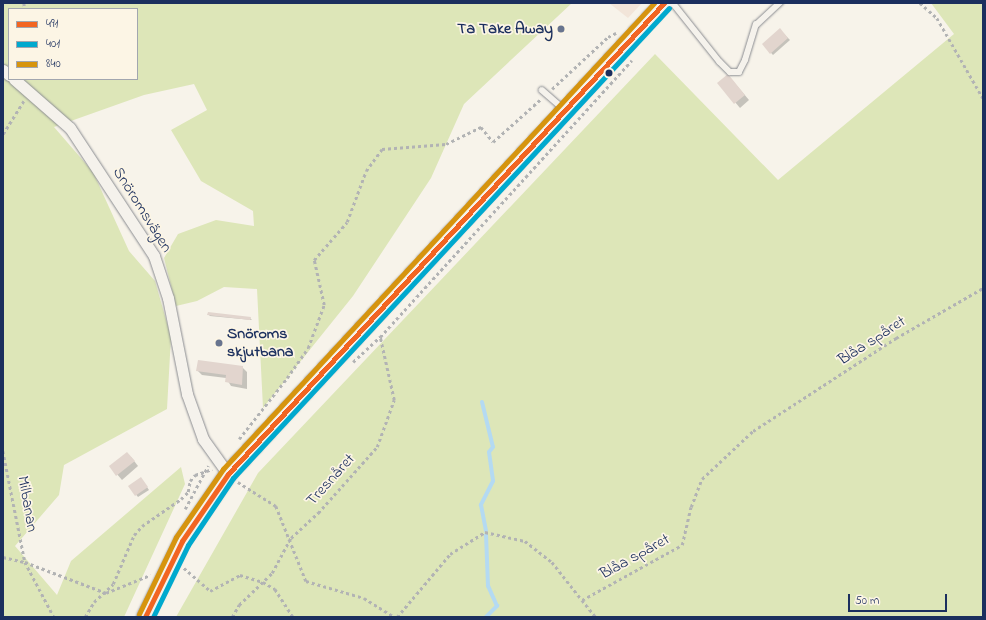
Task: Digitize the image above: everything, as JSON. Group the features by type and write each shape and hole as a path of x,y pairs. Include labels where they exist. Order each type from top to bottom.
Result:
{"main road":[{"path":"145,617 182,541 230,472 664,3"}],"street":[{"name":"Snöromsvägen","path":"15,80 30,90 70,128 154,256 168,298 187,394 203,439 230,472"}],"lane":[{"path":"673,3 720,62 730,72 738,72 756,24 780,3"},
{"path":"544,92 565,110"}],"path":[{"path":"920,3 937,18 983,98"},
{"path":"234,445 287,378 308,348 324,305 314,260 347,222 366,171 382,149 446,144 481,127 493,142 544,92 608,37 620,31"},
{"path":"347,368 380,337 629,65 636,53"},
{"path":"3,134 30,90"},
{"name":"Blåa spåret","path":"582,600 682,545 691,507 702,479 753,431 896,338 983,288"},
{"name":"Tresnåret","path":"232,617 239,605 272,573 291,538 318,513 377,447 394,400 380,337"},
{"name":"Milbanan","path":"3,451 25,562 54,617"},
{"path":"205,472 230,472"},
{"path":"181,516 205,472"},
{"path":"85,617 94,602 106,592 116,579 134,535 142,526 181,499 188,492 190,481 195,475 205,472 230,472 276,506 291,538 306,581 364,598 394,617"},
{"path":"397,617 450,554 485,532 525,541 552,562 596,617"},
{"path":"3,557 25,562 106,592 152,574"},
{"path":"178,572 181,565 210,591 240,575 262,582 275,590 293,617"}],"shaded area":[{"path":"609,3 642,3 628,18"}],"green space":[{"path":"3,3 572,3 464,104 431,178 353,296 263,408 257,289 224,287 197,301 176,306 164,258 178,234 216,220 254,226 253,211 201,181 171,130 207,110 194,84 144,95 54,127 93,172 129,251 155,281 171,337 167,409 64,465 59,495 15,546 57,595 71,561 181,467 185,484 124,617 3,617"},
{"path":"931,3 983,3 983,617 176,617 258,473 655,54 778,180 954,34"}],"building":[{"path":"780,28 788,38 770,54 762,44"},
{"path":"728,74 745,95 734,104 717,83"},
{"path":"208,312 251,317 250,320 207,315"},
{"path":"198,360 243,366 242,385 225,382 226,375 196,371"},
{"path":"127,452 135,461 116,476 109,466"},
{"path":"141,477 148,487 135,496 128,486"}],"waterway":[{"path":"482,402 493,447 489,452 493,481 481,505 486,531"},
{"path":"486,535 488,586 497,606 486,617"}],"transit line":[{"name":"840","path":"139,614 176,537 223,469 654,3"},
{"name":"491","path":"145,617 182,541 228,474 664,3"},
{"name":"401","path":"153,617 188,545 233,478 669,8"}],"place":[{"name":"Ta Take Away","path":"561,29"},
{"name":"Snöroms skjutbana","path":"219,343"}]}
